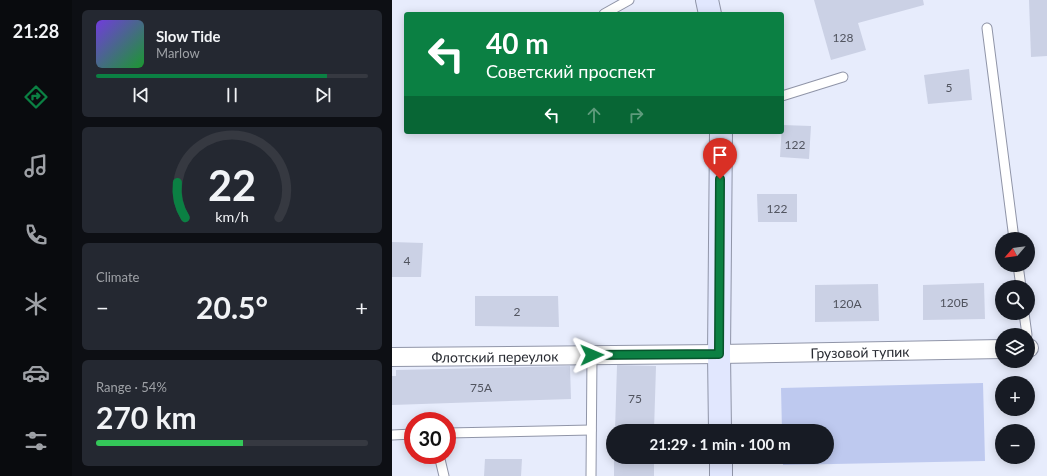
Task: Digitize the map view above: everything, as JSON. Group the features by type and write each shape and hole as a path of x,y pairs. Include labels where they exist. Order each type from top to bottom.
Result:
{"street":[{"path":"707,0 710,12"},
{"path":"720,424 721,134"},
{"name":"Грузовой тупик","path":"719,354 995,349"},
{"name":"Флотский переулок","path":"392,357 719,354"},
{"path":"721,464 721,476"}],"lane":[{"path":"608,12 630,0"},
{"path":"986,28 1013,232"},
{"path":"784,95 843,77"},
{"path":"591,476 592,355"},
{"path":"456,433 591,430"},
{"path":"392,435 404,434"},
{"path":"441,464 444,476"}],"shaded area":[{"path":"983,383 985,461 834,464 834,424 782,424 781,388"},
{"path":"783,464 834,464 783,465"}],"building":[{"path":"814,0 923,0 924,5 858,23 866,50 831,60"},
{"path":"1029,0 1047,0 1047,56 1031,57"},
{"path":"969,69 972,100 928,104 924,75"},
{"path":"784,125 811,126 809,159 780,157 781,134 784,134"},
{"path":"757,194 797,194 797,222 758,222"},
{"path":"392,242 423,243 421,277 392,277"},
{"path":"984,283 985,319 923,320 923,285"},
{"path":"878,284 879,321 815,322 815,285"},
{"path":"475,296 558,296 559,327 475,326"},
{"path":"617,365 656,366 654,424 615,424"},
{"path":"570,366 571,399 392,405 392,376 396,376 396,370"},
{"path":"485,459 522,459 521,476 484,476"},
{"path":"614,464 654,464 654,476 614,476"}],"route":[{"path":"592,355 719,354 720,179"}]}
